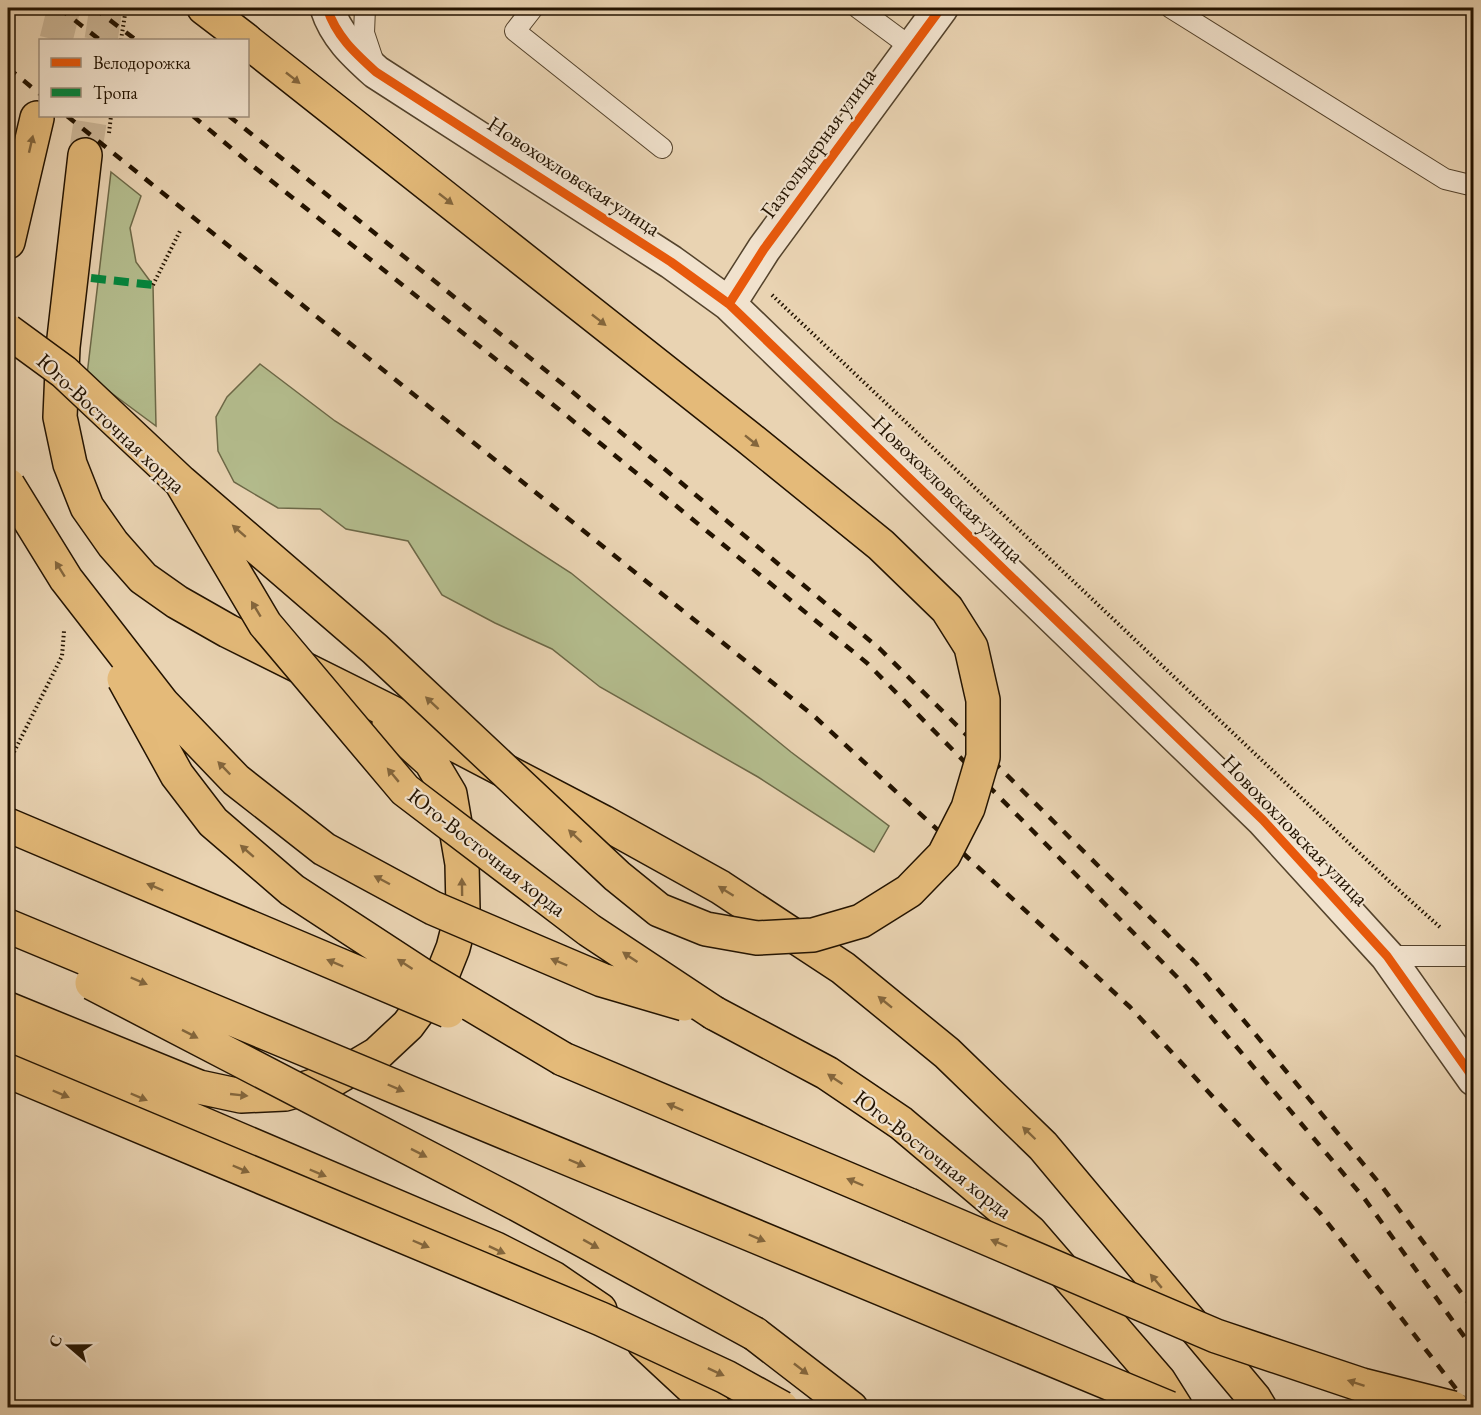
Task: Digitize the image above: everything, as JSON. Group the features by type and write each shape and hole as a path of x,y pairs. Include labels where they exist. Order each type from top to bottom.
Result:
{"main road":[{"path":"204,8 244,39"},
{"path":"181,482 375,649 617,876 659,909 706,928 757,938 813,935 861,921 909,891 944,855 968,808 982,757 983,700 971,647 947,609 864,530 249,43"},
{"path":"8,242 37,118"},
{"path":"86,155 63,347 60,417 70,464 87,507 112,544 143,578 177,602 228,631 592,817 720,887 843,968 947,1053 1043,1146 1260,1407"},
{"name":"Юго-Восточная хорда","path":"8,331 63,372 181,482 265,624 405,790 590,930 714,1013 827,1073 901,1123 1030,1232 1176,1407"},
{"path":"8,485 66,579 74,611 177,776 213,822 292,890 425,978 563,1059"},
{"path":"74,611 236,780 324,849 433,908 602,981 714,1013"},
{"path":"8,1009 199,1088 241,1096 285,1094 331,1081 377,1054 408,1025 440,983 453,948 463,909 462,864 450,794 431,762 359,696"},
{"name":"Юго-Восточная хорда","path":"8,825 1216,1336 1362,1385 1453,1407"},
{"path":"8,926 1164,1394"},
{"path":"8,939 513,1202 755,1334 851,1407"},
{"path":"8,1041 495,1249 553,1278 632,1332 714,1407"},
{"path":"8,1071 601,1319 726,1377 782,1407"}],"street":[{"name":"Новохохловская улица","path":"327,8 332,24 348,47 376,72 672,262 729,304 1263,820 1387,956 1473,1079"},
{"name":"Газгольдерная улица","path":"729,304 764,249 941,8"}],"lane":[{"path":"365,8 364,33 376,72"},
{"path":"533,8 515,31 662,148"},
{"path":"858,8 912,48"},
{"path":"1171,8 1445,179 1473,186"},
{"path":"1387,956 1472,956"}],"path":[{"path":"121,39 126,8"},
{"path":"153,285 181,229"},
{"path":"769,292 1382,875 1472,956"},
{"path":"8,764 62,656 74,611"}],"green space":[{"path":"111,172 141,196 130,228 136,262 153,285 156,426 87,375"},
{"path":"260,364 335,421 571,573 791,752 889,826 874,852 758,777 600,687 552,649 442,595 408,541 346,529 320,509 278,508 234,482 218,451 216,417 227,397"}],"tunnel":[{"path":"56,39 64,8"},
{"path":"101,39 106,8"},
{"path":"85,155 91,117"}],"railway":[{"path":"59,8 99,39"},
{"path":"94,8 135,39"},
{"path":"8,68 39,93"},
{"path":"68,117 814,716 1130,1007 1320,1213 1471,1408"},
{"path":"194,117 561,411 867,663 1181,981 1364,1198 1474,1350"},
{"path":"230,117 575,394 880,649 1196,963 1380,1184 1474,1310"}],"marked path":[{"path":"91,278 153,285"}],"cycle path":[{"path":"327,8 341,36 376,72 671,262 729,304 1263,820 1387,956 1474,1079"},
{"path":"729,304 764,249 941,8"}]}
